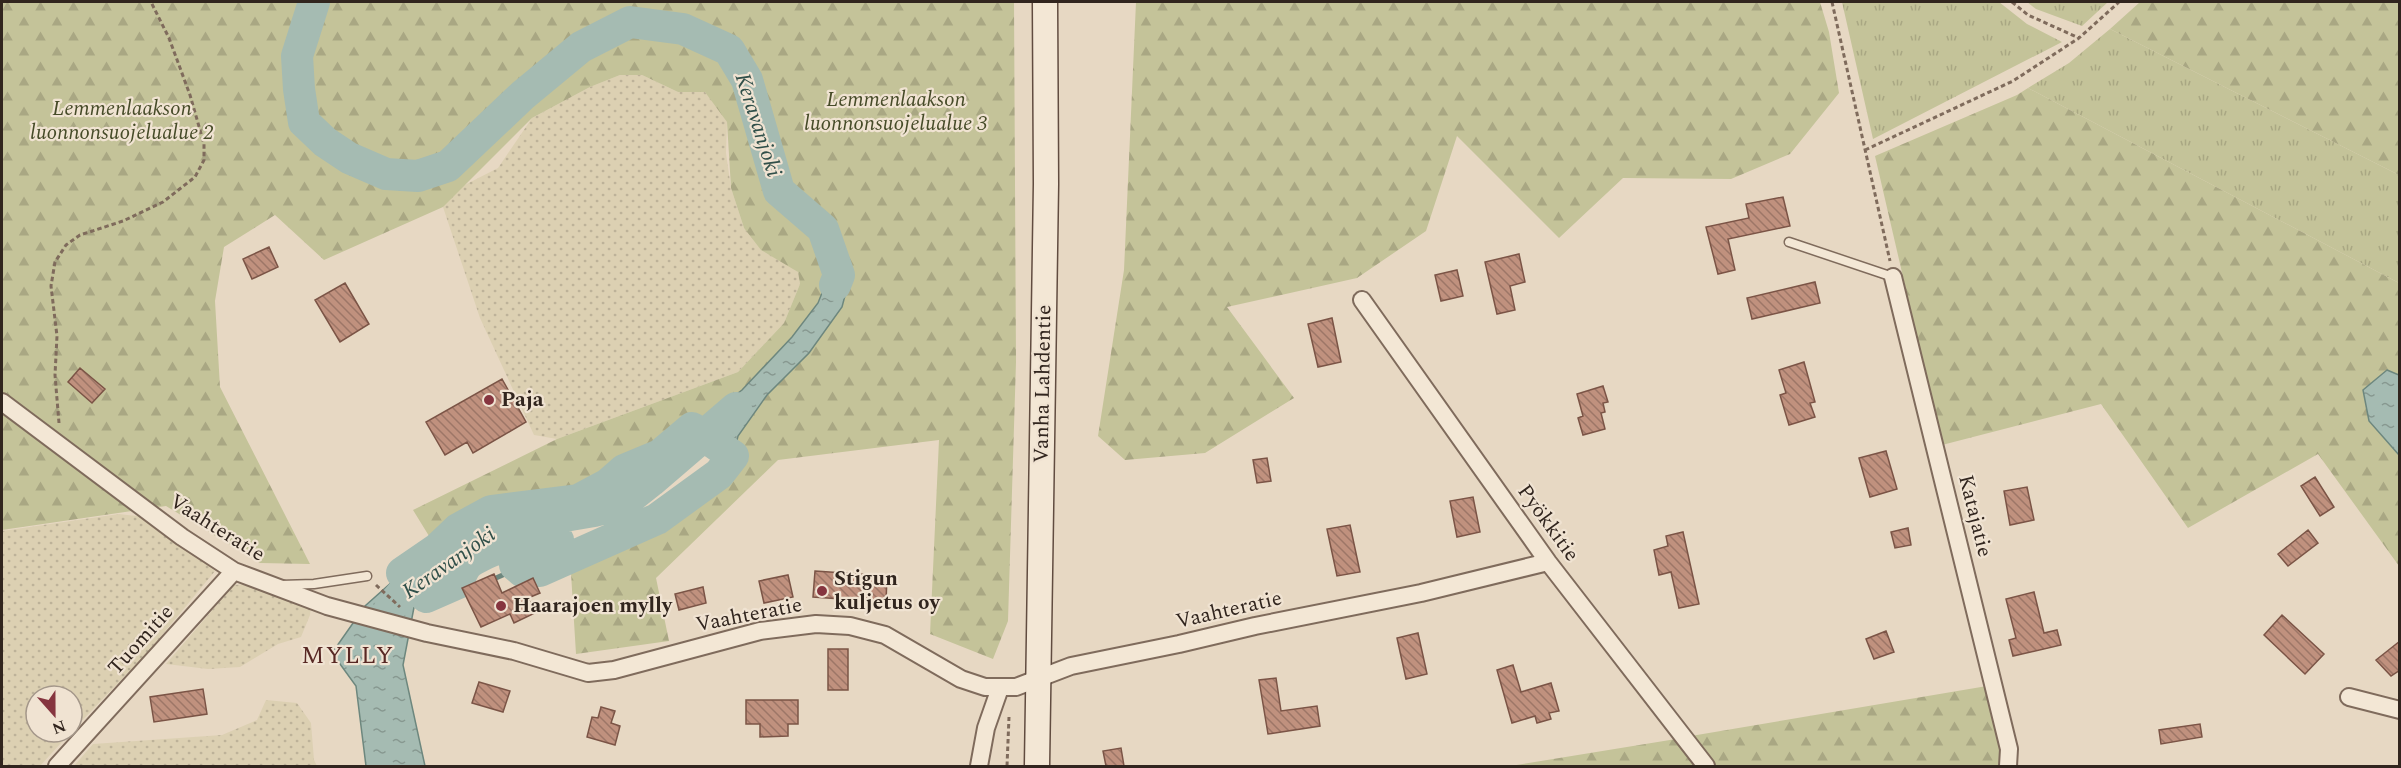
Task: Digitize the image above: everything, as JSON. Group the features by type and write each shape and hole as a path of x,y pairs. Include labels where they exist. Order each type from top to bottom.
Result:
{"main road":[{"name":"Vanha Lahdentie","path":"1037,766 1018,684 1046,184 1046,2"}],"street":[{"name":"Katajatie","path":"1893,277 2009,749 2008,766"},
{"name":"Pyökkitie","path":"1362,300 1548,562 1706,766"},
{"name":"Vaahteratie","path":"2,402 182,537 234,571 327,606 427,633 514,651 588,673 614,670 760,631 816,624 850,626 885,634 961,679 984,687 1018,684 1071,666 1421,593 1548,562"},
{"name":"Tuomitie","path":"57,766 234,571"},
{"path":"979,766 986,728 1018,684"},
{"path":"2349,697 2400,710"}],"lane":[{"path":"1788,242 1893,277"},
{"path":"267,585 314,584 367,576"}],"path":[{"path":"61,446 55,375 57,336 51,286 55,262 66,245 80,235 123,221 163,202 195,177 204,160 204,144 190,95 169,38 151,2"},
{"path":"1832,2 1893,277"},
{"path":"2012,2 2028,15 2079,38"},
{"path":"1865,150 2013,81 2079,38 2119,2"},
{"path":"367,576 401,609"},
{"path":"1007,766 1009,715 1018,684"}],"shaded area":[{"path":"620,75 642,75 678,92 705,92 721,106 727,122 726,153 731,188 744,228 798,272 800,284 784,323 738,372 557,439 534,435 480,318 443,207 449,193 498,168 532,118 590,87"},
{"path":"119,514 145,517 215,571 148,652 84,719 84,684 24,684 24,744 60,744 40,766 2,766 2,531"},
{"path":"249,584 311,605 310,615 301,637 278,644 240,667 208,669 166,664 234,585"},
{"path":"266,700 297,703 311,723 314,760 317,766 74,766 93,744 222,735 257,720"}],"green space":[{"path":"2,2 1014,2 1016,362 1008,621 993,659 930,634 939,440 778,460 656,578 669,641 576,654 570,557 657,519 719,474 733,456 738,436 767,395 809,353 828,278 818,303 792,337 742,390 660,455 624,470 608,484 578,500 491,511 458,529 437,549 413,510 557,439 738,372 784,323 800,284 798,272 761,250 744,228 731,188 727,122 705,92 678,92 642,75 620,75 590,87 532,118 443,207 324,260 275,215 224,247 215,301 220,387 310,564 260,563 166,506 2,530"},
{"path":"1136,2 1820,2 1829,32 1839,93 1790,154 1731,179 1623,178 1559,238 1457,136 1426,231 1357,278 1227,307 1294,398 1205,453 1125,460 1098,436 1124,270"},
{"path":"1842,2 1999,2 2027,24 2062,42 1873,139"},
{"path":"2027,2 2108,2 2082,26 2036,9"},
{"path":"2140,2 2399,2 2399,175 2110,29"},
{"path":"2110,29 2399,175 2399,283 2028,88 2069,63"},
{"path":"2028,88 2399,283 2399,375 2387,370 2369,421 2399,455 2399,566 2318,454 2188,528 2101,404 1942,445 1875,156 2017,95"},
{"path":"1987,686 2004,751 2003,766 1715,766 1691,736"},
{"path":"1676,739 1697,766 1510,766"}],"water":[{"path":"837,239 852,269 842,307 809,353 767,395 738,436 733,456 692,428 742,390 792,337 818,303 828,278 821,250"},
{"path":"2387,370 2399,375 2399,455 2369,421 2363,390"},
{"path":"402,573 426,597 415,602 403,665 425,766 366,766 356,686 332,653 365,606"}],"building":[{"path":"1783,197 1790,226 1728,239 1735,270 1718,274 1706,227 1749,218 1746,204"},
{"path":"269,247 278,267 252,279 243,259"},
{"path":"1519,254 1525,282 1510,286 1515,310 1497,314 1485,262"},
{"path":"1457,270 1463,296 1441,301 1435,275"},
{"path":"1815,282 1820,303 1752,319 1747,298"},
{"path":"345,283 369,324 340,342 315,300"},
{"path":"1332,318 1341,362 1318,367 1308,324"},
{"path":"1804,362 1815,402 1810,403 1815,417 1789,425 1780,395 1786,393 1779,370"},
{"path":"80,368 105,389 92,403 68,382"},
{"name":"Paja","path":"502,379 526,422 473,453 467,442 445,455 426,422"},
{"path":"1603,386 1608,402 1603,403 1605,412 1601,413 1605,429 1583,435 1578,418 1583,416 1577,394"},
{"path":"1886,451 1897,489 1870,497 1859,458"},
{"path":"1267,458 1271,481 1257,483 1253,460"},
{"path":"2315,477 2334,507 2320,516 2301,486"},
{"path":"2027,487 2034,520 2010,525 2004,491"},
{"path":"1473,497 1480,532 1457,537 1450,501"},
{"path":"1350,525 1360,572 1337,576 1327,529"},
{"path":"1908,528 1911,545 1895,548 1891,532"},
{"path":"2308,530 2318,543 2288,566 2278,554"},
{"path":"1683,532 1699,604 1679,608 1671,572 1659,575 1654,550 1668,546 1666,536"},
{"path":"815,571 887,576 886,602 813,597"},
{"name":"Haarajoen mylly","path":"494,574 502,593 533,578 540,593 528,598 535,613 514,623 510,614 481,627 462,588"},
{"path":"788,575 793,597 764,603 759,581"},
{"path":"703,587 706,603 679,610 675,594"},
{"path":"2034,592 2044,633 2057,630 2061,645 2013,656 2009,640 2016,638 2006,599"},
{"path":"2282,615 2324,654 2305,674 2264,635"},
{"path":"1886,631 1894,652 1874,659 1866,639"},
{"path":"1418,633 1427,674 1406,679 1397,638"},
{"path":"2400,641 2400,670 2391,676 2376,660"},
{"path":"828,649 848,649 848,690 828,690"},
{"path":"1513,665 1521,692 1551,683 1559,711 1549,713 1551,719 1537,723 1535,716 1512,723 1497,670"},
{"path":"1276,678 1281,711 1317,706 1320,726 1268,734 1259,680"},
{"path":"479,682 510,691 503,712 472,703"},
{"path":"203,689 207,714 154,722 150,697"},
{"path":"746,700 798,700 798,724 788,724 788,736 760,737 760,724 746,724"},
{"path":"601,707 615,711 611,723 620,726 615,745 587,737 592,717 598,718"},
{"path":"2200,724 2202,737 2161,744 2159,730"},
{"path":"1121,748 1124,766 1106,766 1103,751"}],"waterway":[{"name":"Keravanjoki","path":"314,2 297,56 304,122 325,142 349,158 386,174 418,176 448,166 523,95 581,47 630,22 683,29 729,50 747,80 779,191 823,229 839,275 835,285"},
{"name":"Keravanjoki","path":"388,614 390,608 405,590 494,528 622,504 736,408"},
{"path":"692,428 733,456 719,474 657,519 540,571 522,571 515,565 558,540 553,532 507,545 472,561 465,568 458,583 426,597 402,573 437,549 458,529 491,511 578,500 608,484 624,470 660,455 692,428"},
{"path":"496,578 518,568"},
{"path":"431,572 465,587"}],"place":[{"name":"Paja","path":"489,400"},
{"name":"Stigun kuljetus oy","path":"822,591"},
{"name":"Haarajoen mylly","path":"501,606"}],"district":[{"name":"MYLLY","path":"348,656"}],"park label":[{"name":"Lemmenlaakson luonnonsuojelualue 3","path":"896,112"},
{"name":"Lemmenlaakson luonnonsuojelualue 2","path":"122,121"}]}
